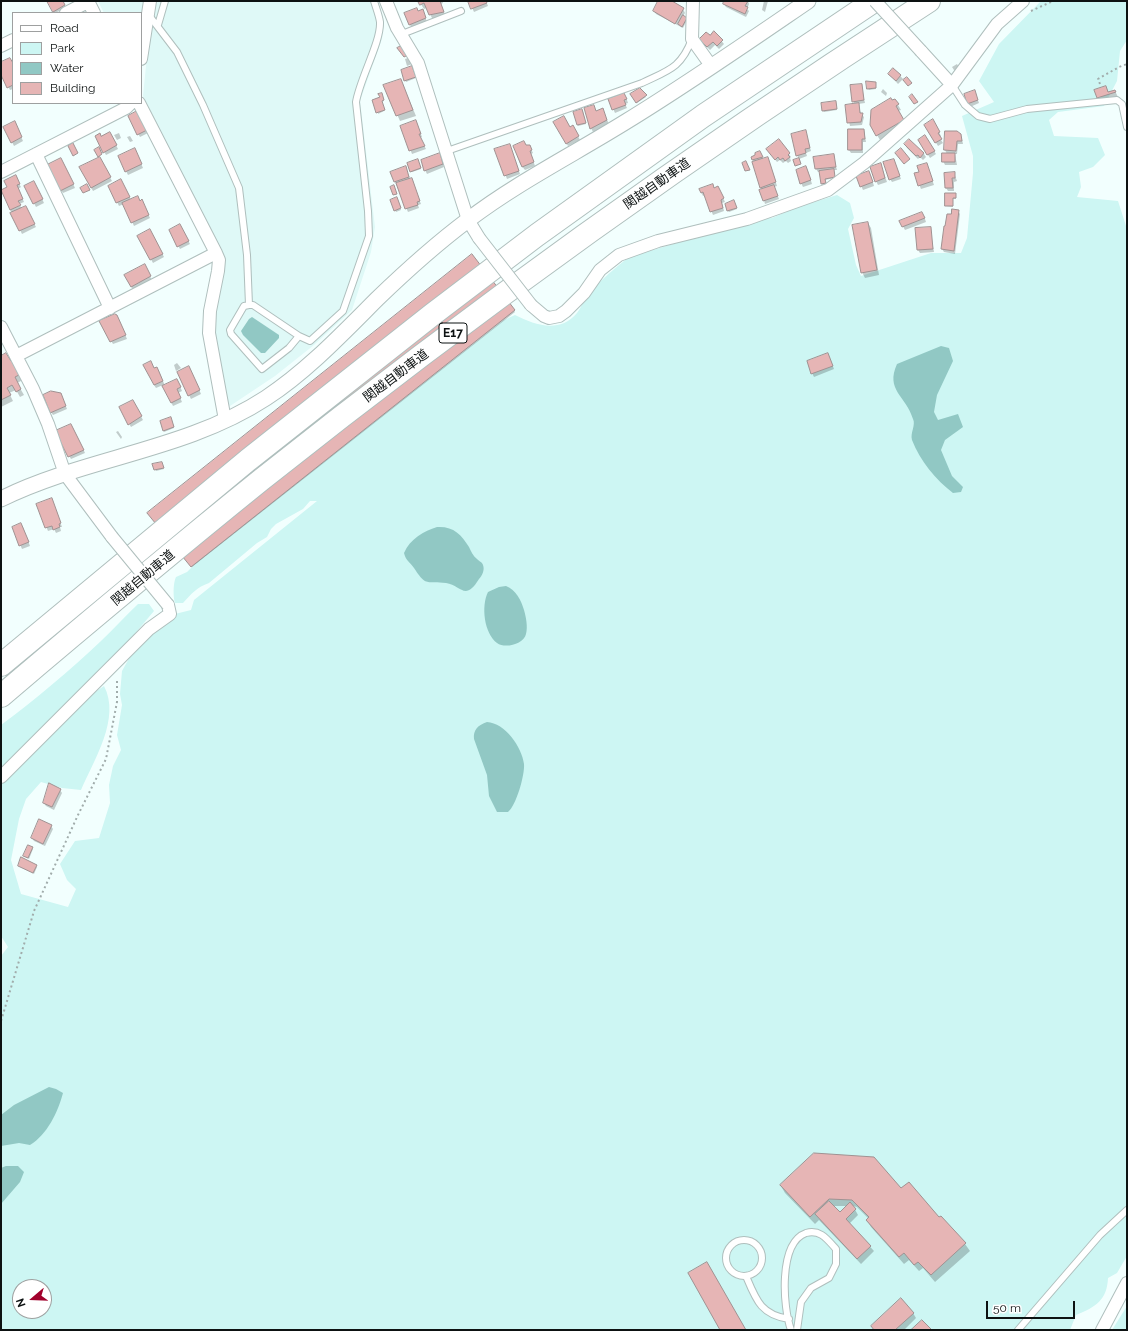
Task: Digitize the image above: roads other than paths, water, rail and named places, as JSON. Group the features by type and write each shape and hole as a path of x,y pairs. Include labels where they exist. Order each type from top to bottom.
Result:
{"highway":[{"name":"関越自動車道","path":"1,664 254,455 433,314 537,235 703,116 875,1"},
{"name":"関越自動車道","path":"1,696 262,480 511,289 650,188 791,90 929,1"}],"street":[{"path":"68,12 88,1 94,12"},
{"path":"142,51 150,1"},
{"path":"386,1 397,28 402,34 418,63 468,220 479,238 531,305 544,316 549,318 559,316 580,297 600,270 619,255 658,241 747,219 828,190 864,163 952,85 996,24 1023,1"},
{"path":"693,1 692,38 712,66"},
{"path":"1,499 65,474 185,437 225,420 266,398 338,339 410,268 468,220 502,196 626,122 808,1"},
{"path":"875,1 952,85"},
{"path":"1,46 12,40"},
{"path":"1,172 126,108 130,104"},
{"path":"140,104 219,260 210,311 209,333 225,420"},
{"path":"36,154 110,308"},
{"path":"16,356 216,253"},
{"path":"1,327 48,424 65,474 112,537 168,605 170,614 149,629 1,777"},
{"path":"1102,1330 1127,1282"}],"lane":[{"path":"158,25 165,1"},
{"path":"299,336 289,348 262,369 230,334 230,330 244,306 253,305 299,336 310,341 343,311 369,236 368,211 356,102 358,86 379,31 380,21 374,1"},
{"path":"402,34 461,11"},
{"path":"147,13 158,25 177,52 203,105 239,188 247,256 249,305"},
{"path":"447,151 642,82 665,72 680,63 692,38"},
{"path":"952,85 965,106 978,116 990,119 1028,109 1117,100 1122,104 1127,127"},
{"path":"1018,1330 1100,1235 1127,1210"},
{"path":"791,1330 786,1300 785,1275 791,1248 801,1235 813,1231 824,1235 836,1249 836,1264 829,1278 811,1288 801,1302 797,1330"},
{"path":"746,1276 756,1271 761,1260 761,1255 755,1245 748,1241 739,1241 729,1248 726,1259 727,1264 735,1273 746,1276 764,1311 775,1318 789,1319"}],"water":[{"path":"252,317 279,335 279,338 265,353 261,353 243,335 241,331"},
{"path":"941,346 949,348 953,361 937,395 934,412 938,420 958,414 963,427 945,440 941,450 952,476 963,487 961,492 953,493 929,470 915,448 912,440 914,421 906,404 898,393 893,380 897,364"},
{"path":"437,527 452,529 460,535 474,556 483,564 484,569 482,575 470,590 466,591 446,583 425,581 406,558 404,553 414,540 422,533"},
{"path":"506,586 513,590 520,599 525,613 527,628 525,638 518,643 505,646 497,643 489,633 484,612 488,592 499,587"},
{"path":"487,722 494,723 506,731 512,737 523,757 524,769 517,797 508,812 497,812 489,796 487,775 474,739 474,733 477,728"},
{"path":"49,1087 63,1093 55,1115 47,1129 30,1145 19,1143 1,1146 1,1115 14,1105"},
{"path":"6,1166 18,1166 24,1172 20,1182 1,1204 1,1168"}]}
